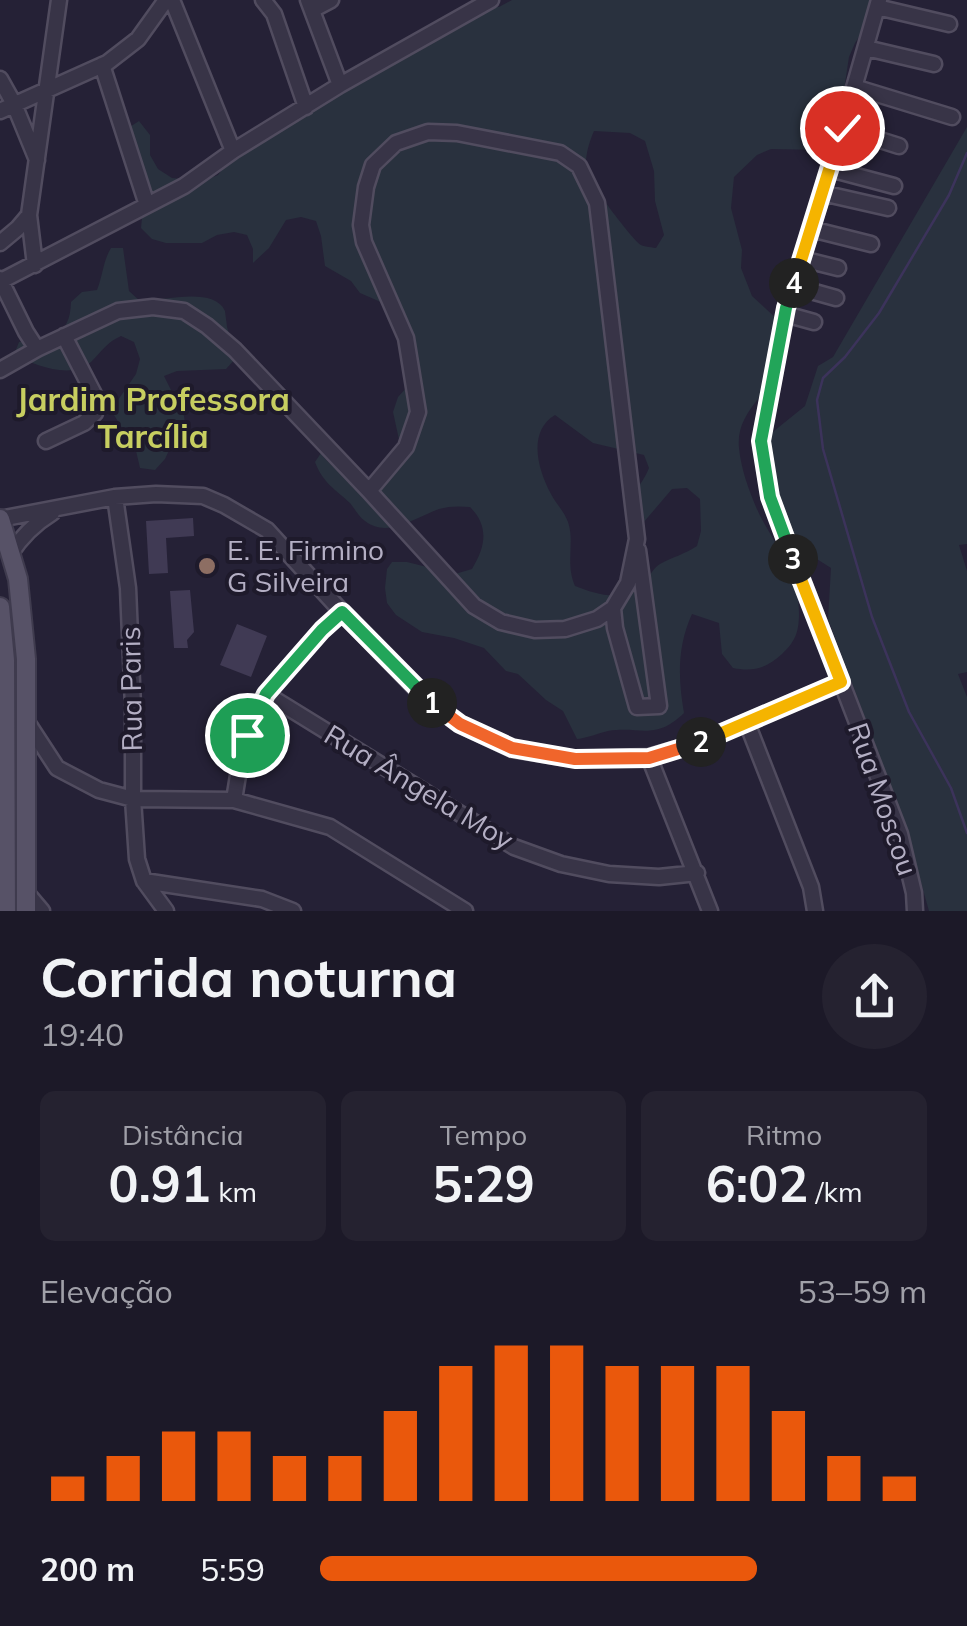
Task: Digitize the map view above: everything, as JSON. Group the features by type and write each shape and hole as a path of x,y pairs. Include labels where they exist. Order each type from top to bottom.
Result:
{"main road":[{"path":"0,519 5,556 18,579 24,642 26,911"},
{"path":"0,607 5,660 6,911"}],"street":[{"path":"36,265 30,215 59,0"},
{"path":"0,112 102,65 138,39 169,0 233,151"},
{"path":"263,0 274,14 306,106"},
{"path":"331,0 310,5 340,85"},
{"path":"37,349 0,280 36,265 184,186 340,85 491,0"},
{"path":"878,3 950,24"},
{"name":"Rua Moscou","path":"878,3 785,314 761,441 770,497 900,834 915,911"},
{"path":"866,48 934,64"},
{"path":"52,60 61,70 80,75"},
{"path":"102,65 148,205"},
{"path":"0,79 38,162"},
{"path":"854,88 952,117"},
{"path":"842,128 898,146"},
{"path":"369,491 406,447 418,412 406,338 364,242 366,187 373,165 396,143 428,132 457,133 560,153 579,166 598,203 659,706 637,708 613,608"},
{"path":"830,169 894,186"},
{"path":"822,193 888,208"},
{"path":"0,242 30,215"},
{"path":"811,229 871,244"},
{"path":"802,259 838,268"},
{"path":"793,286 836,298"},
{"path":"0,370 118,311 153,306 184,311 235,350 474,606 500,622 535,630 566,630 598,619 613,608 628,583 636,539"},
{"path":"785,314 814,322"},
{"path":"46,440 84,423 96,413 94,394 64,336"},
{"path":"0,519 115,497 156,494 202,496 224,504 267,530 423,696 460,724 512,748 575,759 649,758 698,743 841,682"},
{"name":"Rua Paris","path":"115,497 128,588 133,798 138,859 144,881"},
{"path":"5,556 35,523 61,507"},
{"path":"234,800 247,735 266,694 342,612"},
{"name":"Rua Ângela Moy","path":"266,694 514,847 561,864 609,874 658,877 697,873"},
{"path":"26,722 57,768"},
{"path":"747,723 811,887 815,911"},
{"path":"649,758 710,911"},
{"path":"26,778 42,768 57,768 100,790 133,798 234,800 330,827 465,911"},
{"path":"144,881 166,911"},
{"path":"144,881 262,899 292,911"},
{"path":"25,891 42,911"}],"shaded area":[{"path":"512,0 876,0 849,57 836,142 822,150 771,149 757,155 734,177 731,208 742,250 741,268 752,296 777,319 771,380 743,422 740,455 756,507 795,583 797,630 791,645 771,663 753,669 733,668 722,654 719,623 692,614 680,663 684,713 656,730 608,731 577,739 563,711 518,674 506,671 484,648 422,632 396,615 387,603 385,588 387,569 392,562 455,574 472,569 483,544 480,521 470,507 454,506 392,527 374,526 330,485 315,462 321,453 340,471 384,487 400,444 393,412 398,397 408,386 416,358 414,337 390,306 360,293 351,281 325,266 316,221 301,217 286,220 269,248 253,263 247,235 217,235 202,243 152,239 141,228 144,197 124,159 122,132 139,121 150,135 150,155 158,169 172,178 203,181 218,175 252,131 312,106","holes":["594,131 630,133 645,141 664,235 656,248 637,242 588,177 587,154","555,415 593,443 644,455 649,468 631,498 626,521 643,523 672,489 687,488 700,499 701,531 697,546 658,566 644,583 628,593 602,594 575,586 568,522 539,463 541,431"]},
{"path":"967,127 967,544 959,545 967,571 967,672 958,674 967,697 967,911 929,911 904,822 828,619 831,568 798,547 776,493 769,435 805,406 818,366 833,357"},
{"path":"111,248 123,248 129,291 140,301 199,297 219,303 225,311 236,358 226,369 177,371 164,376 184,416 186,431 155,470 140,468 133,438 114,415 118,400 136,374 140,359 134,342 121,336 91,362 73,370 42,366 14,355 19,342 49,337 63,329 71,302 82,292 97,290"}],"building":[{"path":"193,518 194,536 166,538 168,573 149,574 146,521"},
{"path":"190,590 194,632 187,640 188,648 174,648 170,591"},
{"path":"237,624 267,636 251,677 220,665"}],"waterway":[{"path":"967,153 949,195 879,313 823,378 817,400 823,449 872,617 909,712 951,788 967,833"}],"place":[{"name":"E. E. Firmino G Silveira","path":"207,566"}],"district":[{"name":"Jardim Professora Tarcília","path":"153,418"}],"route":[{"path":"247,735 266,694 342,612 423,696 460,724 512,748 575,759 649,758 698,743 841,682 770,497 761,441 786,308 842,128"}]}
